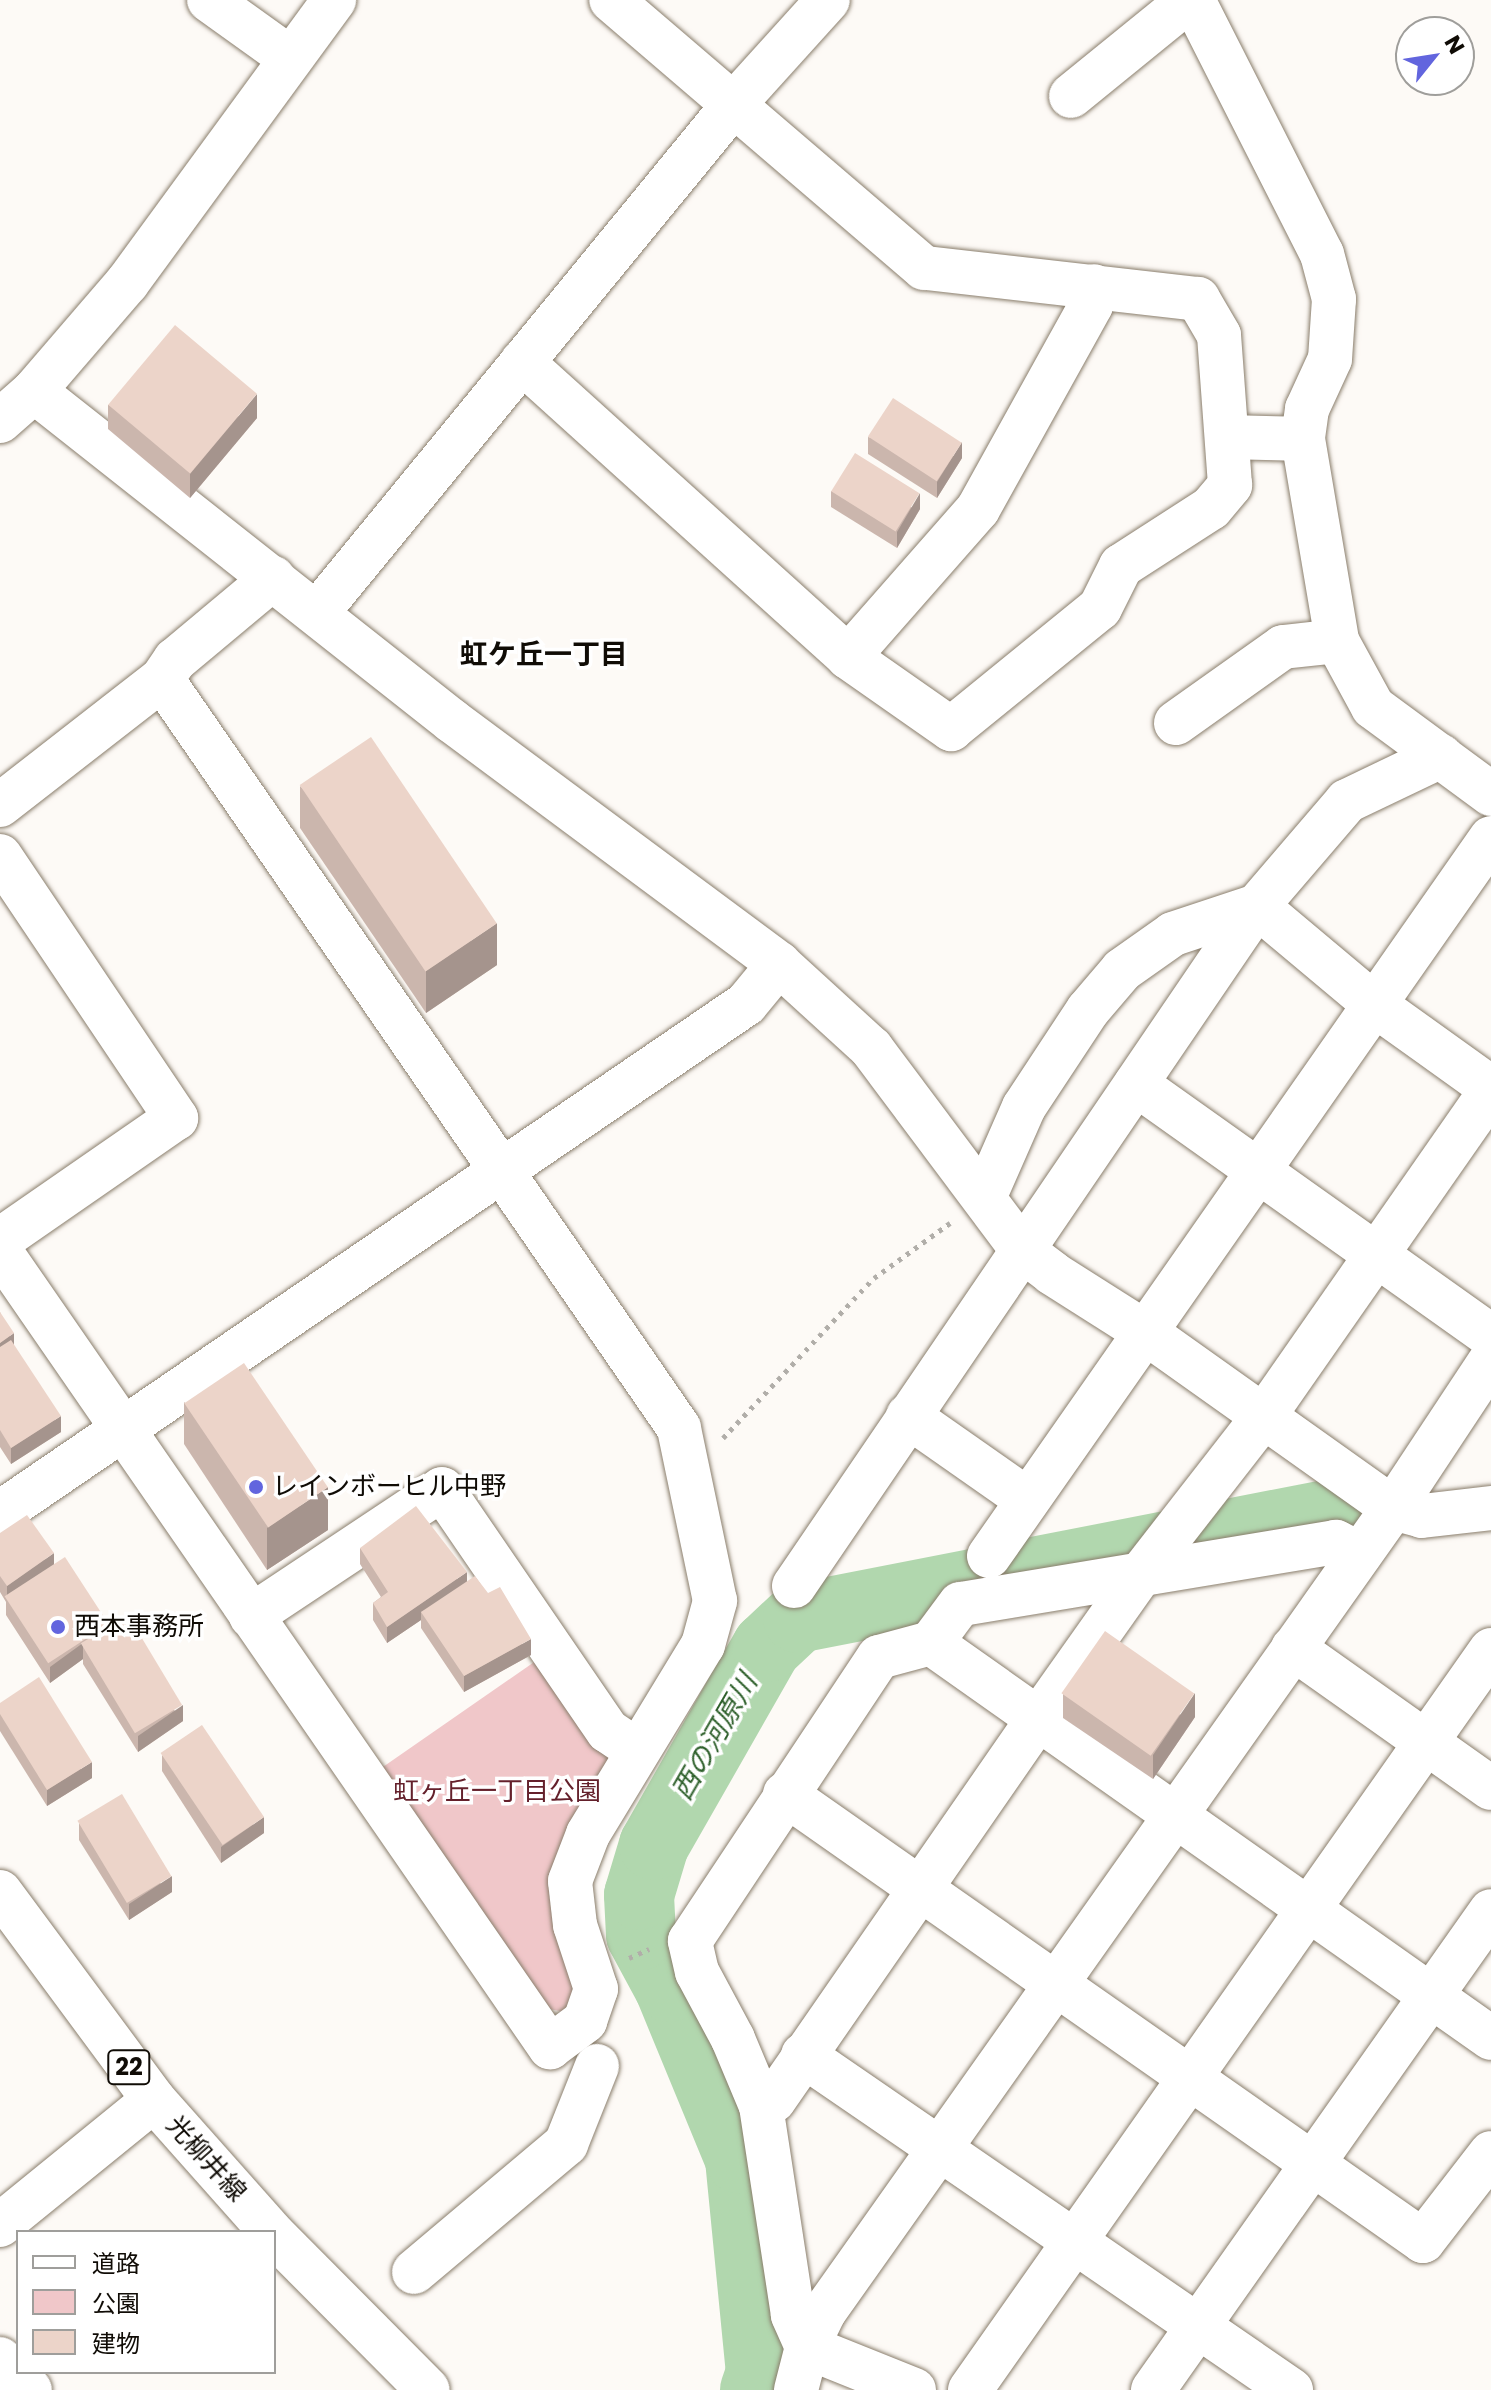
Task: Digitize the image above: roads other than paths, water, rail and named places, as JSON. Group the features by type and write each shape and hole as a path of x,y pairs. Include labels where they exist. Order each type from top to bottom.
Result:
{"street":[{"path":"209,0 290,58"},
{"path":"0,421 34,391 127,283 334,0"},
{"path":"522,362 848,657 951,729 1100,608 1121,566 1211,508 1230,485 1229,437 1219,335 1198,299 924,268 611,0"},
{"path":"317,613 734,104 828,0"},
{"path":"1071,96 1191,0 1322,254 1334,299 1330,359 1307,409 1303,439 1337,641 1373,707 1491,794"},
{"path":"848,657 978,509 1091,305 1094,286"},
{"path":"34,391 452,721 779,964 871,1048 1022,1250 1145,1332 1393,1508 1422,1516 1491,1508"},
{"path":"1229,437 1303,439"},
{"path":"0,805 162,679 175,660 273,578"},
{"path":"1176,723 1283,647 1337,641"},
{"path":"0,1251 550,2047 585,2021 596,1989 575,1925 570,1881 588,1834 636,1750 703,1645 715,1601 711,1562 685,1469 679,1428 162,679"},
{"path":"794,1586 1257,906 1347,801 1441,756"},
{"path":"989,1556 1491,838"},
{"path":"0,856 176,1118 0,1240"},
{"path":"984,1198 1024,1107 1088,1010 1122,970 1173,934 1257,906"},
{"path":"761,2106 774,2100 1141,1574 1264,1416 1491,1089 1375,1005 1257,906"},
{"path":"0,1513 746,1004 779,964"},
{"path":"1136,1084 1491,1336"},
{"path":"796,2390 807,2347 824,2312 1393,1508 1491,1360"},
{"path":"908,1416 1028,1500"},
{"path":"251,1616 442,1489 608,1731 636,1750"},
{"path":"914,2390 807,2347 793,2315 761,2106 733,2039 697,1972 690,1941 879,1657 931,1643 960,1604 1336,1542 1360,1554"},
{"path":"931,1643 1491,2038"},
{"path":"1293,1648 1491,1788"},
{"path":"970,2390 1491,1650"},
{"path":"785,1794 1423,2241 1491,2153"},
{"name":"光柳井線","path":"0,1892 154,2100 269,2230"},
{"path":"1153,2390 1491,1911"},
{"path":"803,2055 1291,2390"},
{"path":"414,2272 566,2144 597,2066"},
{"path":"0,2225 154,2100"},
{"name":"光柳井線","path":"276,2237 428,2390"},
{"path":"0,2359 30,2390"}],"waterway":[{"name":"西の河原川","path":"755,2390 761,2373 740,2159 669,1987 641,1935 639,1895 654,1845 767,1647 798,1618 1336,1513"}],"place":[{"name":"レインボーヒル中野","path":"256,1487"},
{"name":"西本事務所","path":"58,1627"}],"district":[{"name":"虹ケ丘一丁目","path":"544,655"}],"park label":[{"name":"虹ヶ丘一丁目公園","path":"497,1792"}]}
